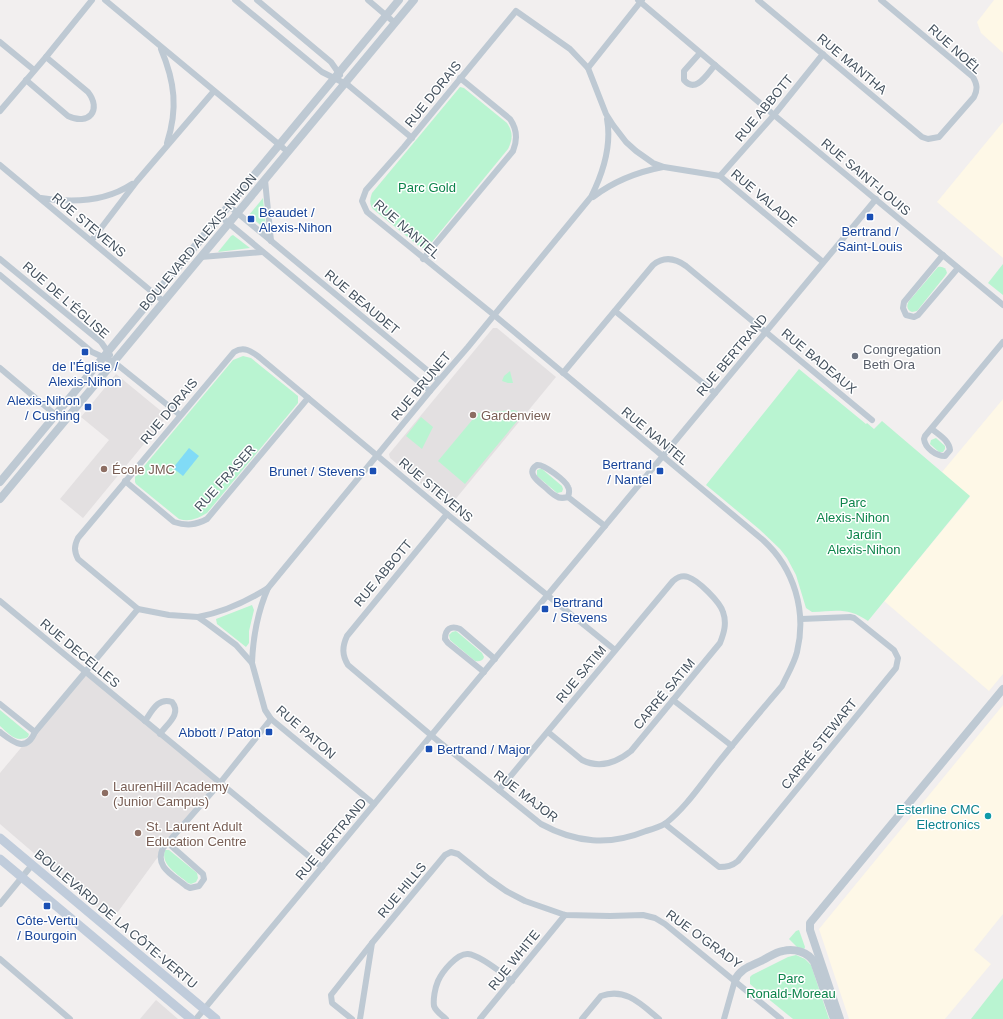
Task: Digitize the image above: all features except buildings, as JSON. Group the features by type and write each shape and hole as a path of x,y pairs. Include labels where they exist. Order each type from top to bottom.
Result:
{"main road":[{"name":"BOULEVARD DE LA CÔTE-VERTU","path":"0,838 216,1019"},
{"path":"0,859 192,1019"}],"street":[{"path":"0,111 46,58 92,0"},
{"path":"105,0 288,152"},
{"path":"235,0 322,72 337,75"},
{"path":"257,0 331,62 337,75 412,138"},
{"path":"368,0 395,23"},
{"name":"BOULEVARD ALEXIS-NIHON","path":"0,482 399,0"},
{"name":"BOULEVARD ALEXIS-NIHON","path":"0,499 414,0"},
{"name":"RUE MANTHA","path":"758,0 922,137 928,139 934,138"},
{"name":"RUE NOËL","path":"881,0 973,77 977,84 977,91 974,97 939,137 934,138"},
{"path":"588,68 641,1"},
{"name":"RUE SAINT-LOUIS","path":"641,1 700,53 1003,305"},
{"name":"RUE VALADE","path":"516,11 570,49 588,68 606,114 617,132 636,152 653,163 664,167 720,176 823,262"},
{"name":"RUE DORAIS","path":"366,190 412,138 516,11"},
{"path":"0,42 34,70"},
{"path":"160,47 168,64 173,83 174,97 171,131 166,147"},
{"path":"700,53 684,71 684,80 688,84 695,86 698,84 715,65"},
{"name":"RUE ABBOTT","path":"720,176 774,114 823,54"},
{"path":"26,80 68,116 83,120 88,118 94,106 93,98 88,92 46,58"},
{"path":"423,259 513,151 516,143 515,126 510,119 460,78"},
{"path":"92,240 137,181 214,91"},
{"name":"RUE BRUNET","path":"252,663 254,634 261,604 268,588 378,456 430,390 494,316 591,198 598,184 607,154 609,139 606,114"},
{"name":"RUE STEVENS","path":"0,165 92,240 163,301"},
{"name":"RUE BRUNET","path":"591,198 607,187 628,176 638,172 664,167"},
{"path":"265,180 271,241"},
{"path":"39,198 64,200 94,198 120,192 137,181"},
{"name":"RUE NANTEL","path":"366,190 362,201 367,212 770,546 782,562 793,583 801,618 797,652 782,686 732,746"},
{"name":"RUE BERTRAND","path":"196,1019 876,199"},
{"name":"RUE BEAUDET","path":"229,206 439,380"},
{"name":"RUE BEAUDET","path":"220,216 430,390"},
{"path":"201,257 262,252"},
{"path":"943,255 904,302 903,308 906,315 914,317 918,315 958,268"},
{"name":"RUE DE L'ÉGLISE","path":"0,259 101,342 105,354 180,415"},
{"name":"RUE BADEAUX","path":"615,311 653,265 666,259 680,262 872,420"},
{"name":"RUE DE L'ÉGLISE","path":"0,275 92,352 105,354"},
{"path":"563,373 615,311 715,393"},
{"path":"932,429 950,446 950,450 945,456 938,456 924,442 924,439 932,429 1003,342"},
{"name":"RUE DORAIS","path":"138,609 78,559 75,544 78,538 230,355 242,349"},
{"name":"RUE STEVENS","path":"242,349 248,350 259,357 447,514 615,650"},
{"path":"0,368 64,422"},
{"name":"RUE FRASER","path":"125,481 174,522 191,525 199,523 207,519 308,398"},
{"path":"568,497 569,491 566,483 544,466 537,465 534,467 532,475 555,496 560,498 568,497 605,526"},
{"name":"RUE ABBOTT","path":"343,651 344,642 350,630 447,514"},
{"name":"RUE SATIM","path":"499,790 673,581 682,576"},
{"name":"CARRÉ SATIM","path":"548,732 587,763 602,765 610,764 621,759 631,751 720,643 724,633 725,622 723,612 719,604 713,596 693,580 682,576"},
{"name":"RUE BRUNET","path":"198,617 223,611 248,600 268,588"},
{"name":"RUE DECELLES","path":"0,601 322,867"},
{"path":"0,732 11,741 20,744 29,742 35,732 138,609 169,615 198,617"},
{"name":"RUE PATON","path":"198,617 236,645 252,663 265,710 271,719 374,804"},
{"name":"CARRÉ STEWART","path":"665,824 719,867 732,865 743,855 896,668 898,658 894,650 854,618 801,618"},
{"path":"484,672 445,640 447,630 450,627 460,629 495,659"},
{"name":"RUE MAJOR","path":"343,651 344,659 348,665 432,736 541,824 556,832 571,837 598,841 615,840 641,833 665,824 687,802 732,746"},
{"path":"840,1019 810,930 810,923 1003,689"},
{"path":"145,721 160,702 164,700 172,702 175,705 175,716 160,734"},
{"path":"673,700 732,746"},
{"path":"0,704 35,732"},
{"path":"168,844 203,874 204,879 199,886 190,888 186,886 163,866 160,861 160,854 163,848 220,783 271,719"},
{"name":"RUE O'GRADY","path":"451,852 458,854 506,891 525,901 565,915 643,915 655,918 665,924 735,980 739,973 745,968 781,951 797,951 810,957 814,962 834,1019"},
{"name":"RUE HILLS","path":"352,1019 332,1003 330,998 331,995 445,855 451,852"},
{"path":"0,904 32,865"},
{"name":"RUE WHITE","path":"480,1019 565,915"},
{"path":"360,1019 372,943"},
{"path":"446,1019 437,1012 435,1007 434,1000 437,983 439,978 458,956 470,954 487,962 512,981"},
{"path":"0,959 70,1019"},
{"path":"724,1019 735,980 781,1019"},
{"path":"582,1019 601,996 621,994 634,998 659,1019"}],"shaded area":[{"path":"994,0 1003,0 1003,53 981,33 977,22"},
{"path":"1003,122 1003,258 937,202"},
{"name":"Gardenview","path":"493,328 497,328 556,377 449,507 390,458 389,454"},
{"name":"École JMC","path":"116,374 167,416 83,518 60,499 109,440 81,417"},
{"path":"1003,399 1003,674 989,691 884,601 970,497 942,472"},
{"name":"LaurenHill Academy (Junior Campus)","path":"85,671 220,783 168,843 112,920 0,824 0,773"},
{"path":"1003,705 1003,914 974,950 991,964 945,1019 849,1019 819,929"},
{"path":"156,1000 178,1019 140,1019"}],"green space":[{"name":"Parc Gold","path":"460,87 464,88 507,123 512,136 511,142 508,149 427,248 421,248 373,209 370,203 371,197 372,193"},
{"path":"263,198 266,229 266,230 249,215"},
{"path":"233,235 250,248 218,252 231,236"},
{"path":"1003,264 1003,295 988,283"},
{"path":"938,267 944,268 947,273 917,311 910,311 908,308 909,301"},
{"path":"243,356 251,358 298,396 298,403 207,513 193,519 179,519 136,484 135,477 233,360"},
{"name":"Parc Alexis-Nihon","path":"799,369 866,424 867,423 874,429 882,421 970,496 868,621 848,612 812,612 806,608 796,575 787,558 780,549 759,529 706,485"},
{"path":"510,371 513,383 502,381 504,376"},
{"path":"514,410 523,414 465,484 438,461 478,413"},
{"path":"421,417 433,427 422,449 406,436"},
{"path":"936,438 945,446 943,452 939,452 930,444 931,440"},
{"path":"542,469 562,486 562,492 557,493 537,476 537,470"},
{"path":"252,605 254,610 249,631 249,643 246,647 217,624 216,619"},
{"path":"456,631 482,653 484,657 483,659 475,661 450,640 449,635"},
{"path":"0,710 29,734 28,737 20,739 13,737 0,726"},
{"path":"165,850 169,850 197,873 198,878 196,882 191,884 188,883 167,865 164,855"},
{"path":"799,930 805,947 804,950 798,948 789,939 796,931"},
{"name":"Parc Ronald-Moreau","path":"796,955 805,959 811,965 829,1019 793,1019 750,984 750,977 752,975 788,957"},
{"path":"1003,978 1003,1019 971,1019"}],"water":[{"path":"189,448 199,456 183,476 173,468"}],"place":[{"name":"Bertrand / Saint-Louis","path":"870,217"},
{"name":"Beaudet / Alexis-Nihon","path":"251,219"},
{"name":"de l'Église / Alexis-Nihon","path":"85,352"},
{"name":"Congregation Beth Ora","path":"855,356"},
{"name":"Alexis-Nihon / Cushing","path":"88,407"},
{"name":"Gardenview","path":"473,415"},
{"name":"École JMC","path":"104,469"},
{"name":"Brunet / Stevens","path":"373,471"},
{"name":"Bertrand / Nantel","path":"660,471"},
{"name":"Bertrand / Stevens","path":"545,609"},
{"name":"Abbott / Paton","path":"269,732"},
{"name":"Bertrand / Major","path":"429,749"},
{"name":"LaurenHill Academy (Junior Campus)","path":"105,793"},
{"name":"Esterline CMC Electronics","path":"988,816"},
{"name":"St. Laurent Adult Education Centre","path":"138,833"},
{"name":"Côte-Vertu / Bourgoin","path":"47,906"}],"park label":[{"name":"Jardin Alexis-Nihon","path":"864,542"}]}
